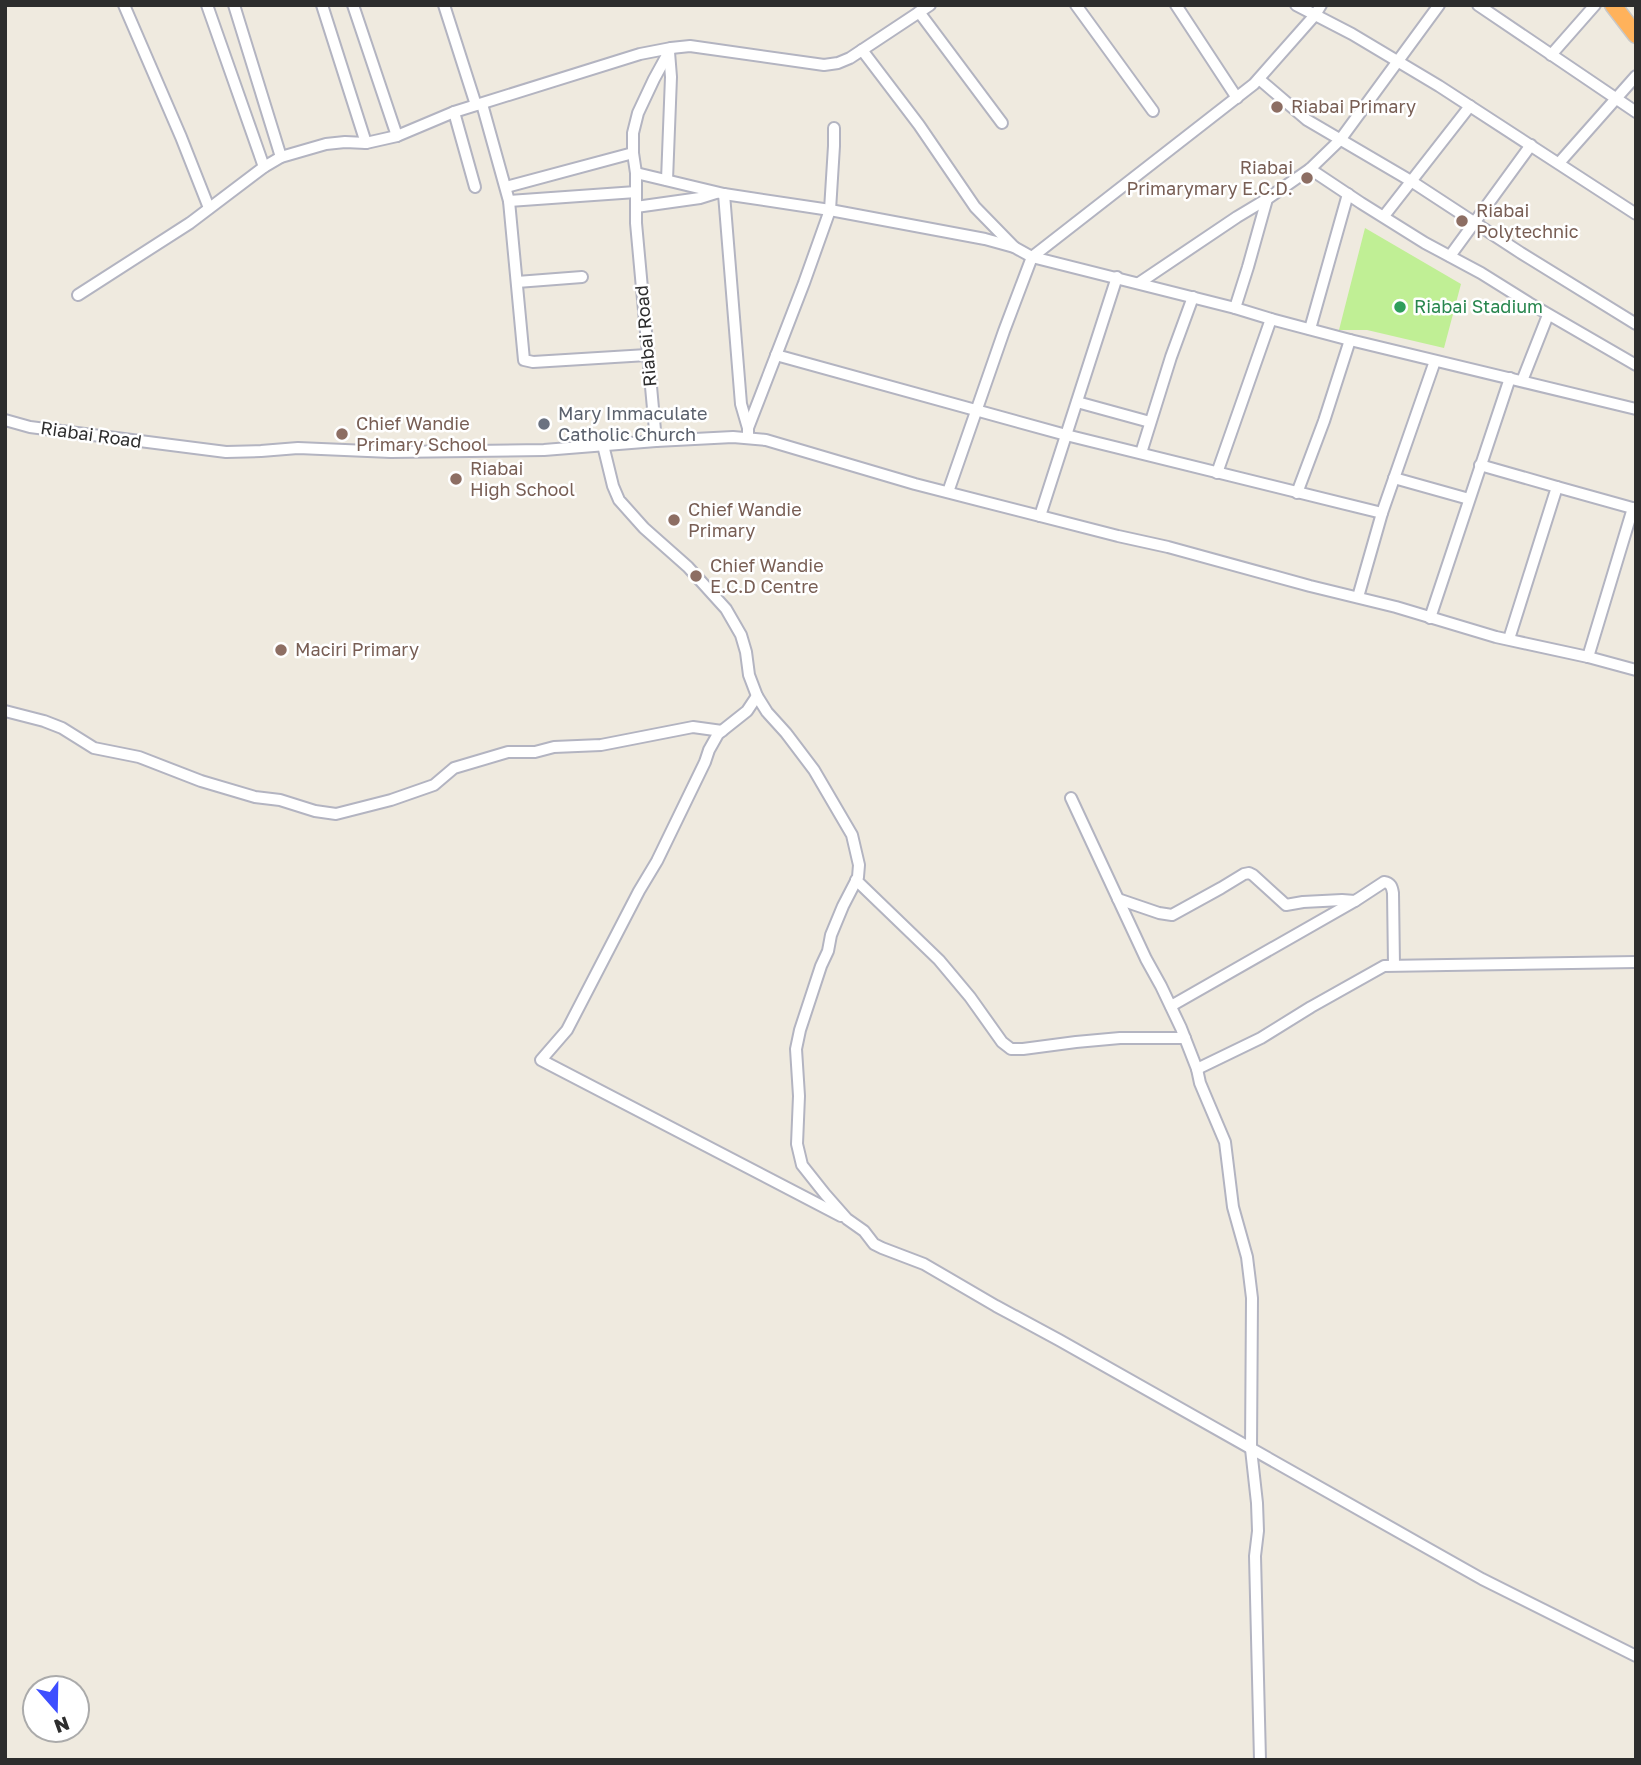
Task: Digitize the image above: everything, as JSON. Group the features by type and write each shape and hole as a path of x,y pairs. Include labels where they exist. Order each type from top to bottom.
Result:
{"highway":[{"path":"1613,5 1636,35"}],"street":[{"path":"124,5 209,208"},
{"path":"207,5 264,167"},
{"path":"234,5 281,158"},
{"path":"322,5 366,143"},
{"path":"353,5 397,136"},
{"path":"444,5 506,187 524,360 527,362 648,355"},
{"path":"78,295 190,223 264,167 281,158 326,144 366,143 397,136 479,104 640,54 702,48 824,65 838,63 850,58 930,5"},
{"path":"1076,5 1153,111"},
{"path":"1176,5 1237,98"},
{"path":"1296,5 1352,34 1470,106 1636,214"},
{"path":"948,492 1032,257 1259,79 1321,5"},
{"path":"1139,283 1310,169 1340,140 1439,5"},
{"path":"1478,5 1636,112"},
{"path":"1551,55 1595,5"},
{"path":"919,12 1002,124"},
{"path":"667,180 670,50"},
{"name":"Riabai Road","path":"5,420 30,427 226,452 298,448 391,452 544,450 656,441 636,223 633,133 638,113 670,50"},
{"path":"862,50 919,125 975,207 1014,247"},
{"path":"1559,163 1636,76"},
{"path":"1259,79 1307,120 1411,181 1636,324"},
{"path":"1384,216 1470,106"},
{"path":"454,113 475,187"},
{"path":"748,432 830,210 834,128"},
{"path":"1450,256 1531,145"},
{"path":"506,187 633,153"},
{"path":"1310,169 1450,256 1636,365"},
{"path":"636,173 720,194 830,210 985,239 1014,247 1032,257 1350,340 1636,409"},
{"path":"509,201 636,192"},
{"path":"636,206 720,194"},
{"path":"720,194 741,404 748,432"},
{"path":"1310,329 1348,194"},
{"path":"1235,308 1267,199"},
{"path":"517,282 582,277"},
{"path":"1040,516 1116,277"},
{"path":"1141,453 1192,297"},
{"path":"1522,381 1548,314"},
{"path":"1217,473 1271,319"},
{"path":"1297,493 1350,340"},
{"path":"776,355 951,402 976,412 1382,513"},
{"path":"1357,597 1382,513 1435,360"},
{"path":"1430,618 1510,378"},
{"path":"1077,402 1150,422"},
{"path":"656,441 748,432 766,440 948,492 1357,597 1496,637 1636,670"},
{"path":"603,445 619,500 644,528 688,567 726,609 741,635 757,696 766,712 814,770 852,835 859,865 856,880 831,935 796,1049 799,1096 797,1144 802,1166 847,1219"},
{"path":"1480,465 1634,509 1588,657"},
{"path":"1395,478 1469,499"},
{"path":"1509,639 1558,487"},
{"path":"757,696 747,711 718,734 657,861 567,1030 541,1060 847,1219 864,1231 873,1244 924,1264 1482,1579 1636,1656"},
{"path":"5,712 44,721 62,728 94,748 139,757 201,781 255,797 280,800 315,811 336,814 391,800 434,785 454,768 508,752 601,745 692,727 722,731"},
{"path":"1071,797 1171,1006 1225,1142 1233,1207 1248,1266 1252,1298 1251,1448 1258,1531 1255,1556 1260,1760"},
{"path":"1118,899 1172,915 1249,873 1286,905 1354,901"},
{"path":"856,880 939,960 1002,1042 1011,1049 1120,1038 1185,1038"},
{"path":"1171,1006 1384,882 1392,887 1394,965"},
{"path":"1197,1069 1234,1053 1384,966 1636,962"}],"green space":[{"name":"Riabai Stadium","path":"1365,228 1461,284 1444,348 1367,330 1339,330"}],"place":[{"name":"Riabai Primary","path":"1277,107"},
{"name":"Riabai Primarymary E.C.D.","path":"1307,178"},
{"name":"Riabai Polytechnic","path":"1462,221"},
{"name":"Riabai Stadium","path":"1400,307"},
{"name":"Mary Immaculate Catholic Church","path":"544,424"},
{"name":"Chief Wandie Primary School","path":"342,434"},
{"name":"Riabai High School","path":"456,479"},
{"name":"Chief Wandie Primary","path":"674,520"},
{"name":"Chief Wandie E.C.D Centre","path":"696,576"},
{"name":"Maciri Primary","path":"281,650"}]}
